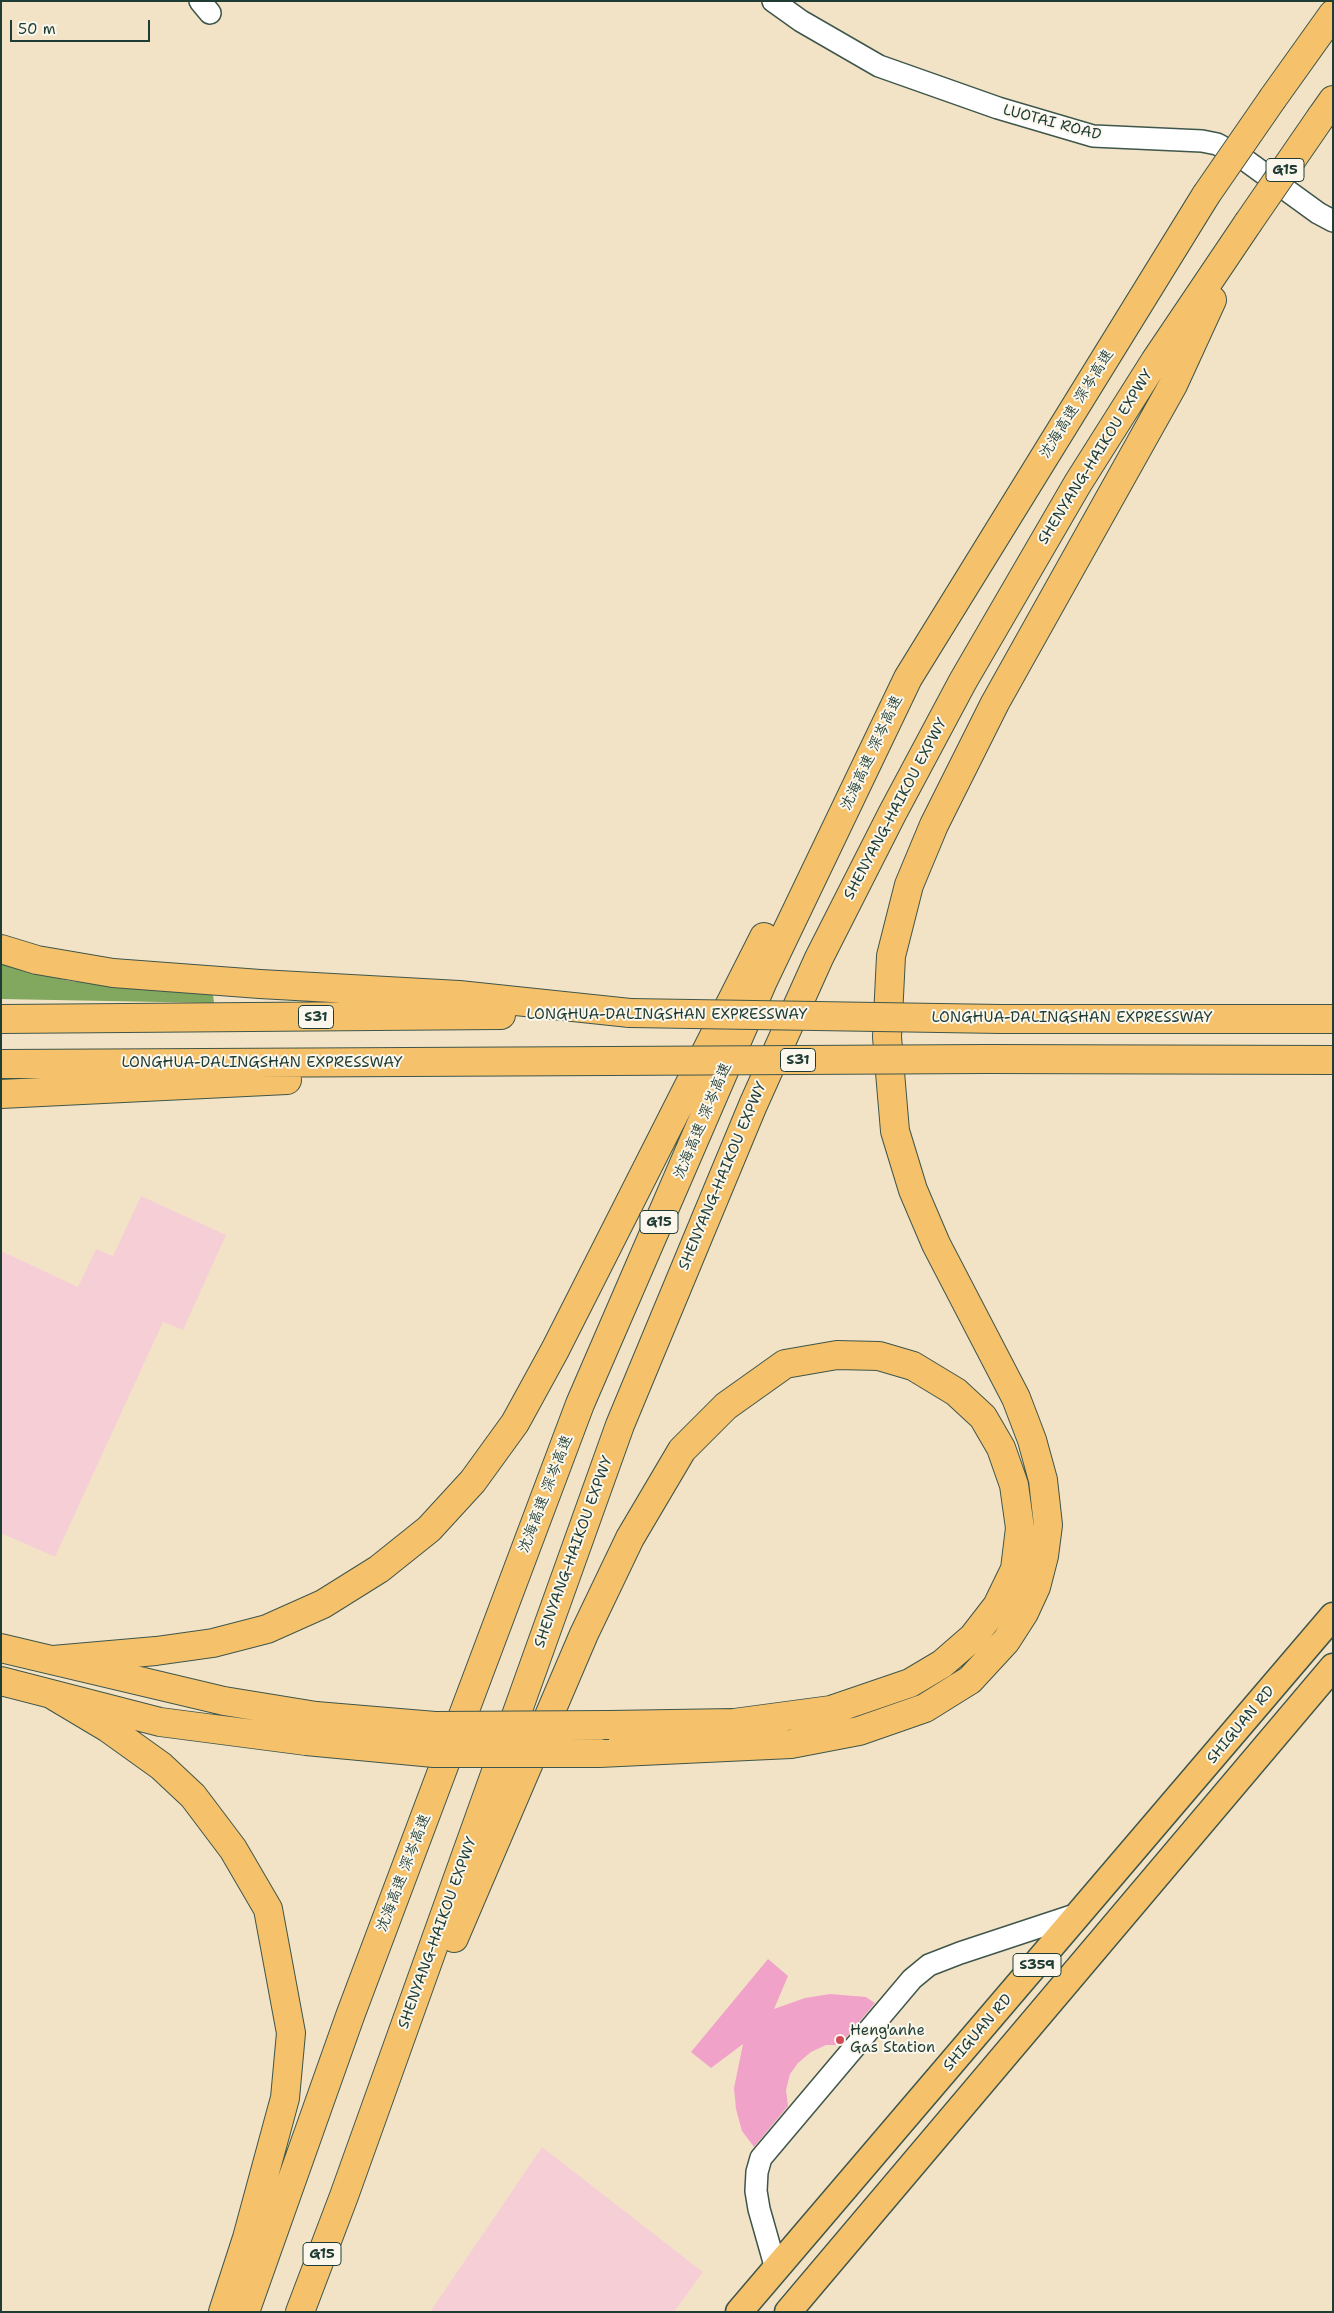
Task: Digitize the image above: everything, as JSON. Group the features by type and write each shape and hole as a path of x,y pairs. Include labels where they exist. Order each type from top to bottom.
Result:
{"highway":[{"name":"沈海高速 深岑高速","path":"245,2312 350,2016 580,1404 763,981 908,678 1206,195 1333,14"},
{"name":"G15","path":"1248,223 1327,109"},
{"path":"4,1683 160,1722 306,1741 434,1753 599,1753 791,1744 859,1731 925,1708 970,1680 1006,1641 1024,1613 1036,1587 1044,1556 1048,1525 1043,1480 1032,1440 1016,1398 936,1244 913,1190 895,1130 887,1037 892,956 909,885 934,826 995,703 1173,384 1248,223"},
{"name":"SHENYANG-HAIKOU EXPWY","path":"344,2196 620,1425 710,1205 819,958 892,814 1021,580 1078,483 1155,361 1248,223"},
{"path":"53,1660 156,1651 212,1643 267,1629 323,1604 379,1569 429,1529 473,1481 515,1424 555,1350 769,927 848,766 908,678"},
{"path":"1,949 37,960 113,973 260,984 458,995 630,1013"},
{"name":"LONGHUA-DALINGSHAN EXPRESSWAY","path":"1,1019 630,1013 1001,1019 1333,1019"},
{"name":"LONGHUA-DALINGSHAN EXPRESSWAY","path":"1,1064 987,1059 1333,1060"},
{"path":"1,1094 262,1082 478,1063"},
{"path":"2,1648 135,1682 224,1701 316,1716 435,1726 609,1725 734,1723 831,1710 910,1683 942,1664 973,1637 996,1606 1015,1569 1020,1528 1014,1485 1001,1448 983,1417 956,1392 913,1366 879,1356 837,1355 785,1364 726,1406 682,1450 630,1538 584,1634 344,2196"},
{"path":"51,1694 108,1728 161,1766 192,1796 234,1849 268,1909 291,2033 285,2098 258,2202 223,2312"},
{"name":"G15","path":"300,2312 344,2196"}],"main road":[{"name":"SHIGUAN RD","path":"739,2312 1333,1616"},
{"name":"S359","path":"788,2312 1333,1667"},
{"path":"909,2114 935,2136"}],"street":[{"name":"LUOTAI ROAD","path":"774,1 801,21 879,66 998,108 1093,136 1202,141 1217,144 1241,156 1333,221"},
{"path":"776,2269 756,2191 761,2158 906,1986 929,1965 1082,1912"}],"shaded area":[{"path":"141,1196 226,1235 183,1330 163,1322 55,1557 1,1533 1,1251 78,1287 96,1249 113,1256"},
{"path":"542,2147 703,2272 674,2312 430,2312"}],"green space":[{"path":"1,963 69,981 213,994 214,1003 1,999"}],"building":[{"path":"768,1959 788,1976 774,2009 805,1998 830,1994 866,1997 875,2003 840,2045 826,2045 811,2052 798,2063 790,2074 786,2090 788,2106 754,2147 742,2131 736,2109 734,2088 743,2044 711,2068 691,2052"}],"place":[{"name":"Heng'anhe Gas Station","path":"840,2040"}]}
